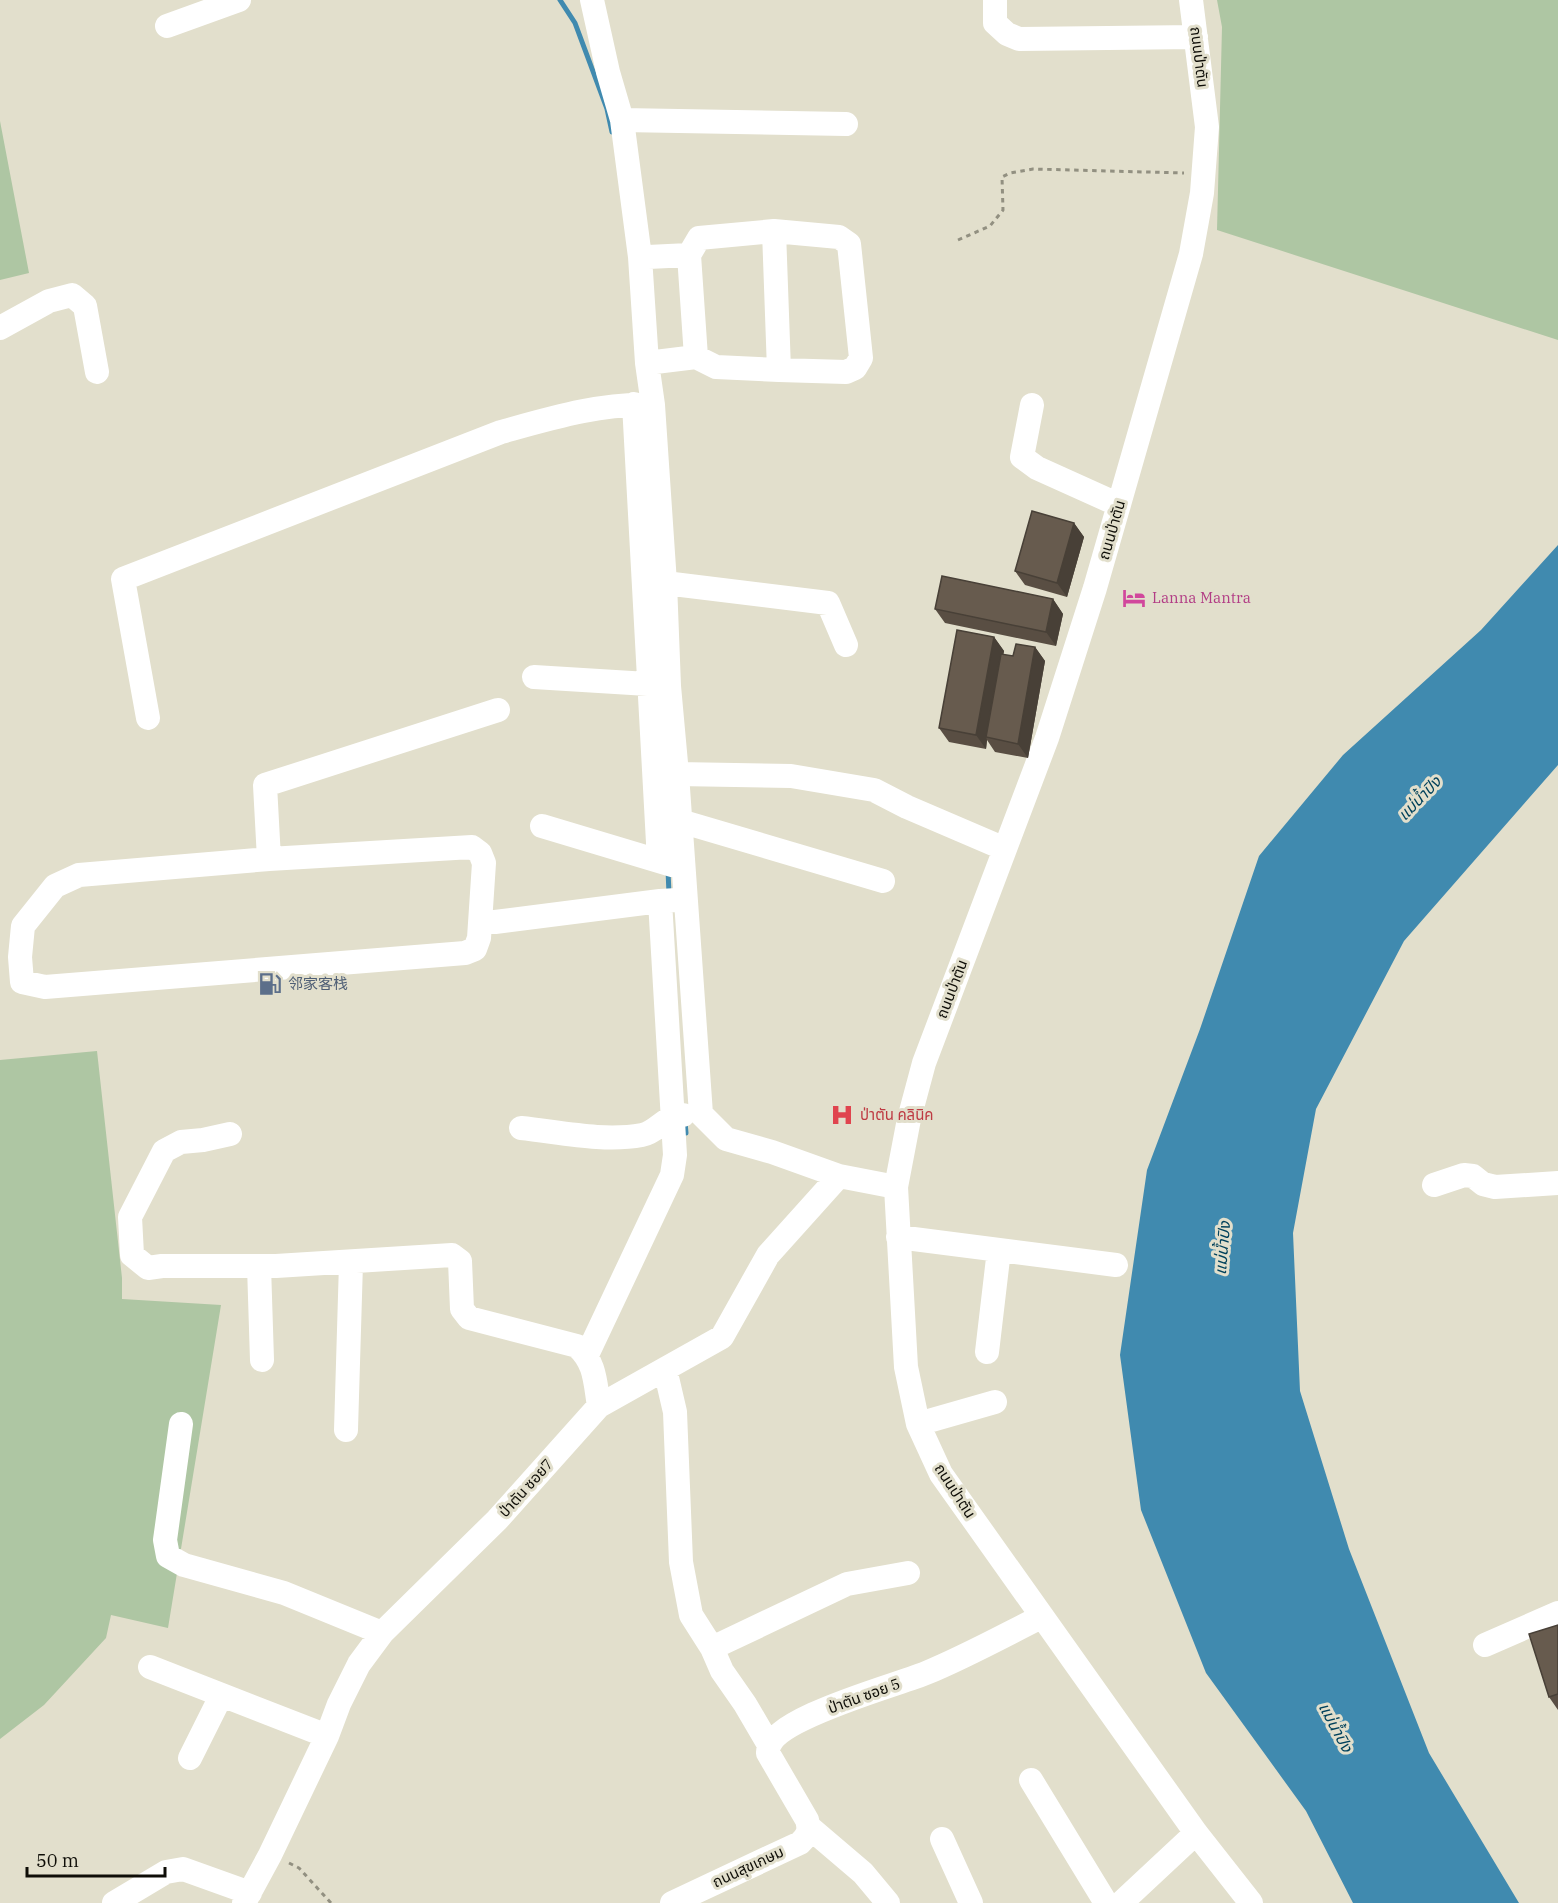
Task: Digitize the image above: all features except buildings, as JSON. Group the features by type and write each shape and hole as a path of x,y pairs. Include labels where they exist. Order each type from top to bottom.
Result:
{"street":[{"path":"167,26 239,0"},
{"path":"592,0 608,72 622,120 640,257 647,363 644,404 659,684 654,768 659,861"},
{"path":"995,0 995,22 1006,34 1019,39 1196,37"},
{"name":"ถนนป่าตัน","path":"1191,0 1207,127 1202,193 1191,254 1095,588 1047,738 924,1063 909,1119 896,1187 906,1367 918,1424 941,1474 1196,1833 1251,1903"},
{"path":"622,120 846,124"},
{"path":"647,363 696,357 716,367 846,372 855,368 861,358 849,244 839,237 774,231 699,238 689,255 696,357"},
{"path":"774,231 779,370"},
{"path":"648,257 689,255"},
{"path":"0,328 49,301 72,295 85,306 98,372"},
{"path":"148,718 123,579 501,432 556,416 644,404"},
{"path":"1032,405 1022,457 1037,468 1119,505"},
{"path":"654,584 828,603 846,645"},
{"path":"534,677 659,684"},
{"path":"659,684 678,774 700,1114 726,1138 839,1176 896,1187"},
{"path":"268,859 265,785 498,710"},
{"path":"654,768 678,774 791,776 874,790 907,807 1005,849"},
{"path":"680,821 883,881"},
{"path":"542,826 683,868"},
{"path":"472,848 480,853 484,863 479,938 475,949 465,953 45,987 22,982 10,958 23,926 55,886 79,875 268,859 472,848"},
{"path":"495,922 660,901 685,900"},
{"path":"587,1355 672,1175 675,1155 660,901"},
{"path":"665,982 691,979"},
{"path":"521,1128 617,1138 646,1134 671,1116 700,1114"},
{"path":"230,1134 181,1142 164,1151 130,1217 132,1256 148,1268 351,1263 453,1256 460,1261 462,1309 469,1318 577,1346 587,1355 592,1367 599,1406"},
{"path":"1434,1185 1464,1175 1473,1176 1483,1184 1495,1187 1558,1183"},
{"name":"ป่าตัน ซอย7","path":"247,1898 327,1736 339,1704 359,1664 382,1633 497,1520 599,1406 722,1337 768,1255 839,1176"},
{"path":"898,1237 1116,1265"},
{"path":"987,1352 999,1250"},
{"path":"346,1430 351,1263"},
{"path":"259,1266 262,1360"},
{"path":"665,1369 675,1413 681,1562 692,1615 712,1648 722,1671 769,1745 768,1754 808,1823 863,1873 888,1903"},
{"path":"918,1424 996,1402"},
{"path":"181,1424 165,1539 168,1556 184,1565 284,1593 382,1633"},
{"path":"712,1648 847,1584 908,1573"},
{"path":"1485,1646 1558,1613"},
{"name":"ป่าตัน ซอย 5","path":"769,1745 778,1735 839,1703 925,1674 1041,1617"},
{"path":"150,1666 327,1736"},
{"path":"190,1758 221,1696"},
{"path":"1031,1780 1106,1903"},
{"name":"ถนนสุขเกษม","path":"672,1903 800,1843 806,1838 808,1823"},
{"path":"1121,1903 1196,1833"},
{"path":"942,1839 971,1903"},
{"path":"114,1903 166,1872 183,1869 247,1898"}],"path":[{"path":"958,240 990,226 1003,210 1002,177 1010,173 1033,169 1204,174"},
{"path":"270,1855 299,1868 331,1903"}],"green space":[{"path":"1217,0 1558,0 1558,340 1217,230 1222,27"},
{"path":"0,121 29,273 0,280"},
{"path":"97,1051 122,1278 122,1299 221,1305 168,1628 111,1615 106,1638 44,1705 0,1739 0,1060"}],"water":[{"name":"แม่น้ำปิง","path":"1558,545 1558,765 1404,941 1316,1109 1293,1233 1300,1391 1349,1549 1429,1753 1519,1903 1353,1903 1306,1811 1206,1673 1141,1510 1120,1355 1147,1170 1200,1029 1259,856 1343,755 1481,630"}],"waterway":[{"path":"560,0 575,23 607,109 612,132"},
{"path":"668,870 669,894"},
{"path":"685,1122 686,1133"}],"place":[{"name":"Lanna Mantra","path":"1134,598"},
{"name":"邻家客栈","path":"270,984"},
{"name":"ป่าตัน คลินิค","path":"842,1115"}]}
